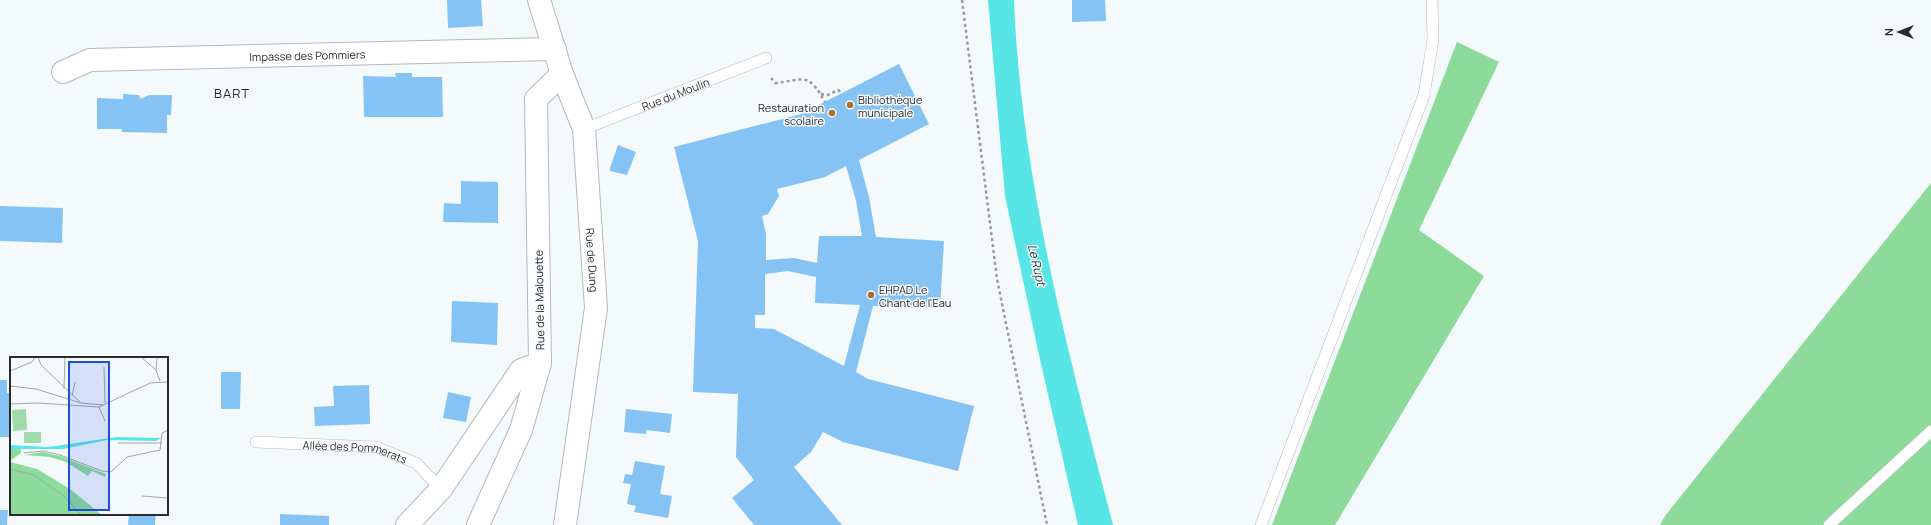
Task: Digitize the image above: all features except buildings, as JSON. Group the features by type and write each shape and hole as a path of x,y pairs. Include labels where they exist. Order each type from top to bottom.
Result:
{"street":[{"name":"Rue de Dung","path":"539,0 562,74 584,129 596,308 565,525"},
{"name":"Impasse des Pommiers","path":"63,72 90,60 555,49"},
{"name":"Rue de la Malouette","path":"478,525 521,430 540,363 536,99 562,74"},
{"path":"407,525 441,489 521,370 540,363"}],"lane":[{"path":"1261,525 1424,95 1433,40 1432,0"},
{"name":"Rue du Moulin","path":"584,129 766,58"},
{"path":"1829,525 1931,431"},
{"name":"Allée des Pommerats","path":"256,442 376,447 416,463 441,489"}],"path":[{"path":"962,0 997,279 1047,525"},
{"path":"771,77 775,83 797,78 808,80 813,83 825,102"},
{"path":"821,94 828,95 838,90 842,93"}],"green space":[{"path":"1457,42 1499,62 1419,230 1484,276 1335,525 1272,525"},
{"path":"1931,183 1931,525 1660,525 1665,516"}],"water":[{"name":"Le Rupt","path":"988,0 1014,0 1018,67 1026,133 1049,265 1113,525 1078,525 1039,355 1005,196"}],"place":[{"name":"Bibliothèque municipale","path":"850,105"},
{"name":"Restauration scolaire","path":"832,113"},
{"name":"EHPAD Le Chant de l'Eau","path":"871,295"}],"district":[{"name":"BART","path":"232,93"}]}
